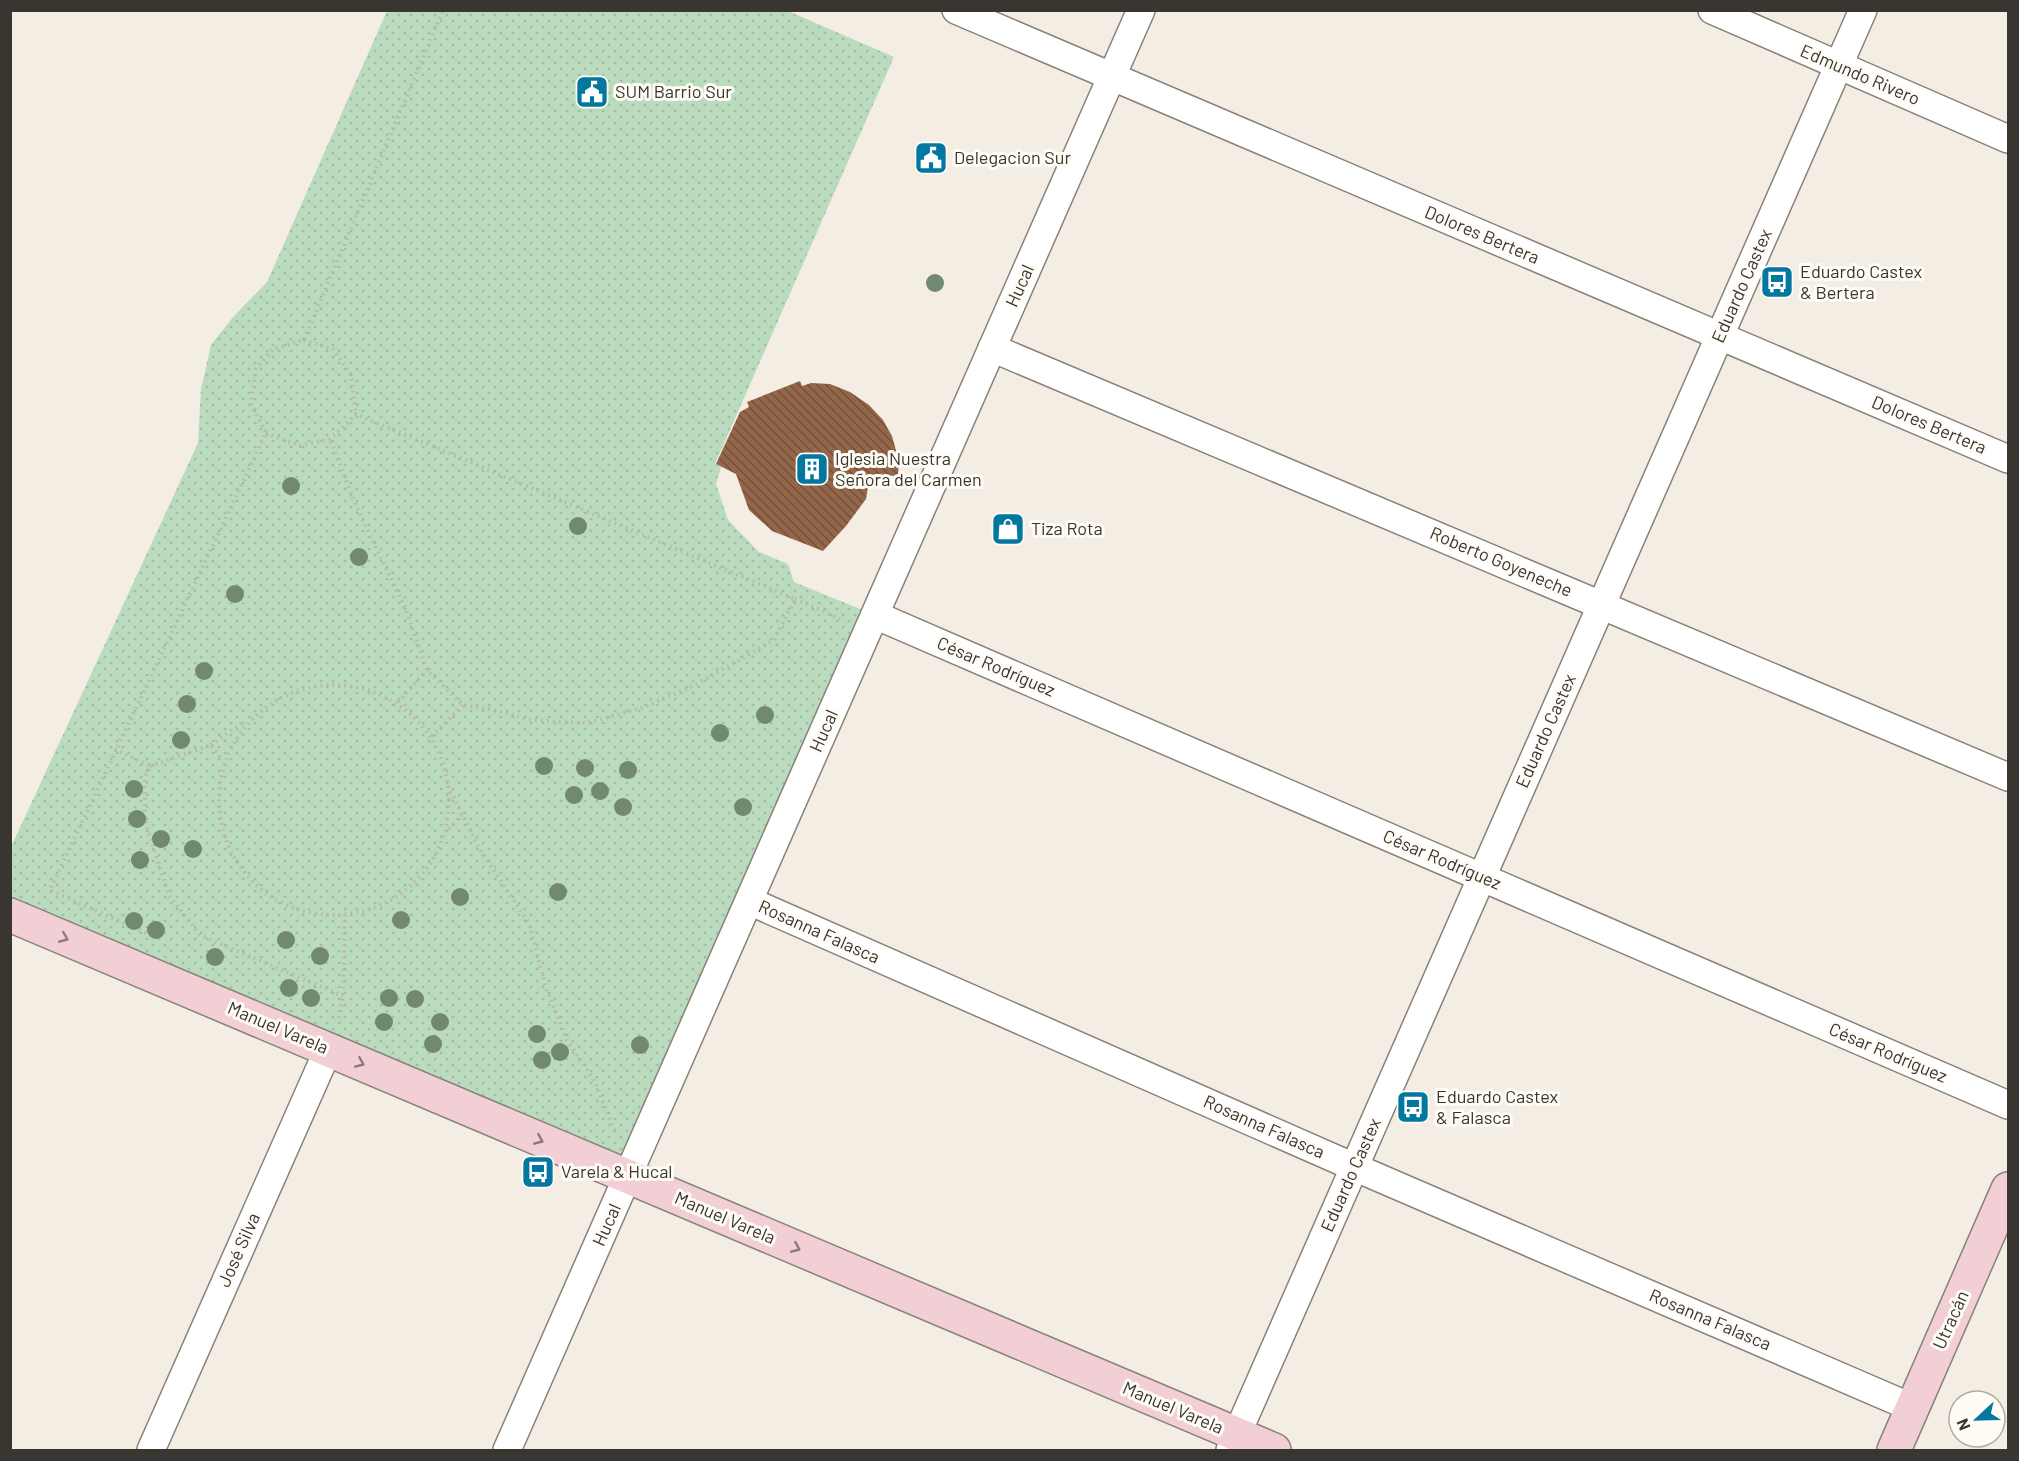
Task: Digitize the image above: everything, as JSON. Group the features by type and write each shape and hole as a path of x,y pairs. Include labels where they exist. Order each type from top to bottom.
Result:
{"street":[{"name":"Dolores Bertera","path":"956,10 2008,459"},
{"name":"Hucal","path":"512,1449 628,1177 1141,10"},
{"name":"Edmundo Rivero","path":"1712,10 2008,139"},
{"name":"Eduardo Castex","path":"1233,1443 1863,10"},
{"name":"Roberto Goyeneche","path":"992,348 2008,777"},
{"name":"César Rodríguez","path":"875,615 2008,1105"},
{"name":"Rosanna Falasca","path":"749,901 1354,1167 1912,1408"},
{"name":"Manuel Varela","path":"11,916 628,1177 1233,1443 1274,1450"},
{"name":"José Silva","path":"151,1450 327,1050"},
{"name":"Utracán","path":"1894,1450 2008,1189"}],"path":[{"path":"304,340 443,10"},
{"path":"304,340 333,349 351,375 356,414 330,439 300,446 266,433 251,403 256,369 273,349 304,340"},
{"path":"330,439 357,507 405,608 427,670 463,705 532,720 588,723 645,707 695,685 774,640 795,599 356,414"},
{"path":"157,938 50,890 266,433"},
{"path":"398,702 427,670"},
{"path":"116,749 150,766 211,745 245,721 298,691 349,682 398,702 432,736 447,784 462,815 480,849 529,924 546,988 567,1040 594,1080 616,1134"},
{"path":"432,736 463,705"},
{"path":"245,721 223,760 216,797 226,840 251,886 299,909 345,915 393,901 428,872 448,830 462,815"},
{"path":"211,745 223,760"},
{"path":"150,766 145,777 146,820 169,896 200,935 343,996"},
{"path":"447,784 448,830"},
{"path":"328,1014 339,1019 343,996 345,915"}],"green space":[{"path":"387,11 788,11 894,57 715,464 721,467 716,484 728,520 759,552 788,564 794,582 870,613 629,1165 11,899 11,847 198,443 201,389 211,345 233,317 267,282"}],"building":[{"name":"Iglesia Nuestra Señora del Carmen","path":"800,381 802,386 811,383 830,384 850,392 869,405 883,420 892,436 899,461 898,476 870,475 866,499 823,551 772,531 749,510 736,474 716,464 740,412 749,407 747,402"}],"place":[{"name":"SUM Barrio Sur","path":"592,92"},
{"name":"Delegacion Sur","path":"931,158"},
{"name":"Eduardo Castex & Bertera","path":"1777,282"},
{"name":"Iglesia Nuestra Señora del Carmen","path":"812,469"},
{"name":"Tiza Rota","path":"1008,529"},
{"name":"Eduardo Castex & Falasca","path":"1413,1107"},
{"name":"Varela & Hucal","path":"538,1172"}]}
